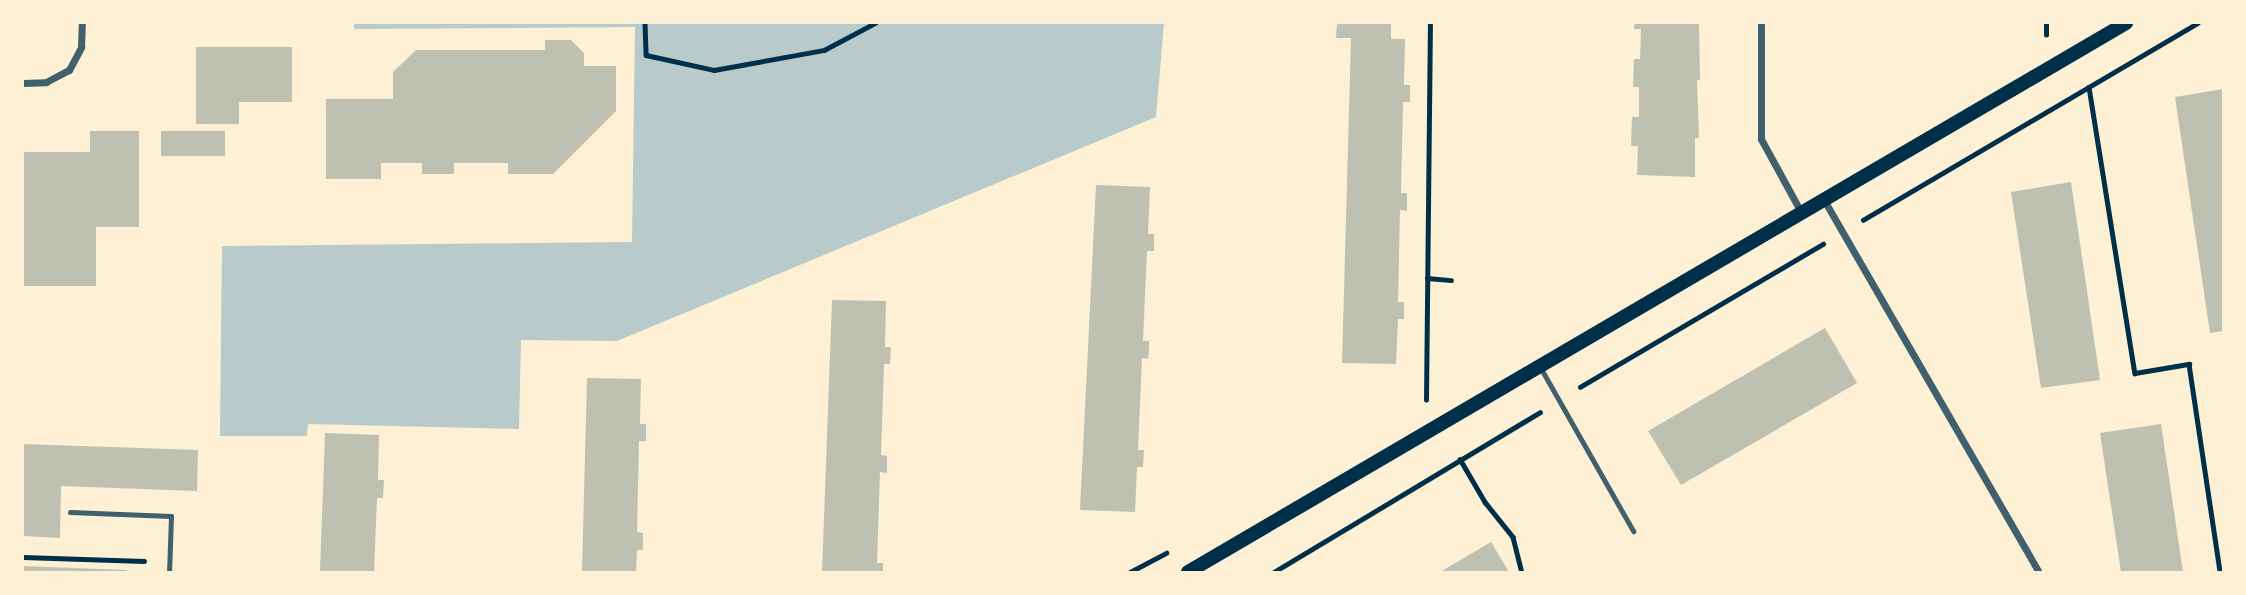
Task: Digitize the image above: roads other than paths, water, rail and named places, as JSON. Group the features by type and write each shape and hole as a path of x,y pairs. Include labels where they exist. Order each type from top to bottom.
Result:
{"main road":[{"path":"1188,572 2126,23"}],"street":[{"path":"23,82 46,82 69,70 81,47 82,23"},
{"path":"1761,23 1761,139 1801,212"},
{"path":"1823,200 2039,572"}],"lane":[{"path":"1540,367 1633,531"},
{"path":"70,512 171,516 169,572"}]}
